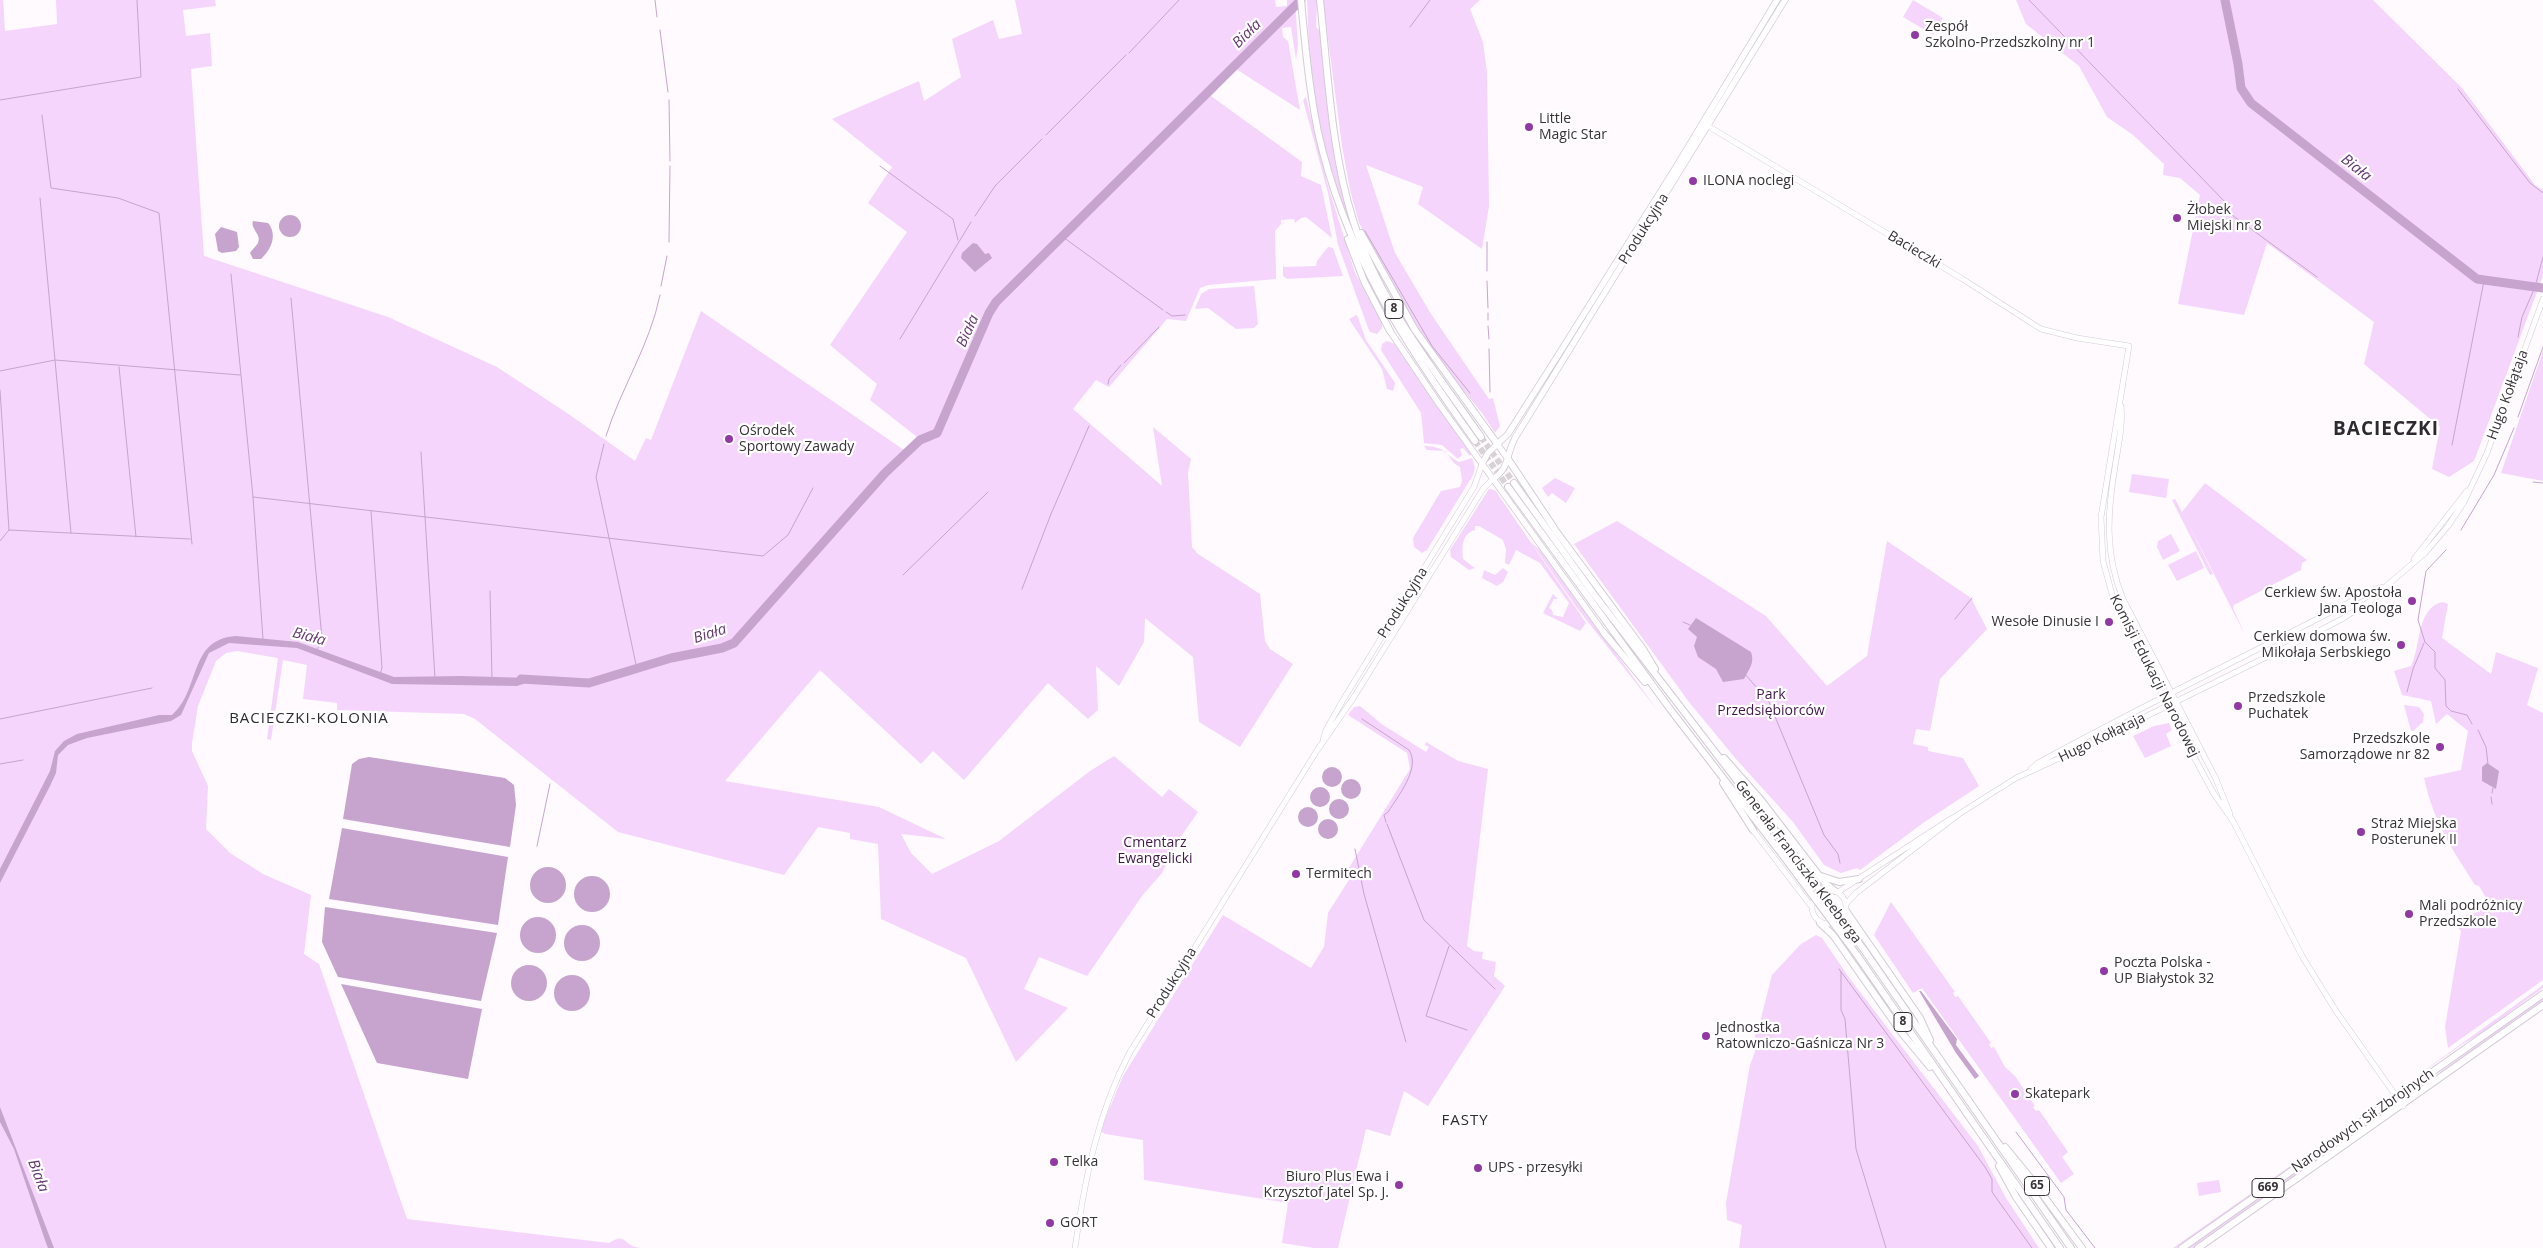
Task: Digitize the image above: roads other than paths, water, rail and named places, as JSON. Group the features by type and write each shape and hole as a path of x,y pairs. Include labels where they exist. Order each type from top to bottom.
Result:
{"main road":[{"name":"8","path":"1300,0 1310,92 1318,133 1335,192 1354,243 1386,310 1412,351 1478,439 1419,348 1378,279 1353,221 1339,165 1320,0"},
{"name":"Produkcyjna","path":"1705,125 1744,54 1777,0"},
{"name":"Produkcyjna","path":"1493,479 1506,467 1510,447 1560,359 1785,0"},
{"path":"1744,54 1750,58"},
{"path":"1339,165 1355,216 1377,265 1420,336 1508,459 1556,531 1643,648 1667,690"},
{"path":"1335,192 1341,220 1353,254 1390,331 1482,464 1604,633 1670,709"},
{"name":"Produkcyjna","path":"1482,464 1488,453 1508,434 1560,359"},
{"name":"Generała Franciszka Kleeberga","path":"2060,1248 1857,955 1788,861 1670,709 1511,485 1592,594 1794,855 1864,950 2071,1248"},
{"path":"1712,748 1724,758 1761,800 1826,885 1836,892"},
{"path":"1707,756 1753,830"},
{"path":"1818,874 1834,882 1859,878"},
{"path":"1846,908 1920,1018 1937,1054"},
{"path":"1820,923 1833,935 1901,1032 1949,1088"},
{"name":"Narodowych Sił Zbrojnych","path":"2182,1248 2543,994"},
{"name":"Narodowych Sił Zbrojnych","path":"2198,1248 2403,1106 2543,1005"},
{"path":"2431,1073 2437,1081"},
{"path":"2365,1119 2370,1128"},
{"name":"65","path":"1991,1132 2032,1180 2082,1248"},
{"name":"65","path":"1990,1147 2016,1197 2051,1248"}],"street":[{"name":"Bacieczki","path":"1705,125 1953,273 2041,329 2077,338 2129,346"},
{"name":"Hugo Kołłątaja","path":"2027,772 2057,760 2342,619 2369,603 2410,565 2469,489 2498,426 2543,299"},
{"name":"Komisji Edukacji Narodowej","path":"2129,346 2102,504 2101,534 2103,561 2118,608 2214,794 2233,822"},
{"name":"Komisji Edukacji Narodowej","path":"2120,403 2118,445 2108,517 2110,554 2123,599 2219,785 2233,822 2287,929 2324,992 2403,1106"},
{"name":"Produkcyjna","path":"1323,741 1326,730 1348,692 1474,487 1482,464"},
{"name":"Produkcyjna","path":"1075,1248 1086,1176 1095,1137 1120,1071 1323,741 1331,733 1354,697 1483,489 1493,479"},
{"name":"Hugo Kołłątaja","path":"1836,892 1941,823 2027,772 2038,763 2171,692 2307,626 2375,589 2385,587"},
{"path":"1348,692 1354,697"},
{"name":"Hugo Kołłątaja","path":"1846,908 1856,894 1959,814"},
{"path":"1753,830 1811,906 1814,916 1820,923 1829,925 1838,922 1846,908 1836,892 1826,890 1818,894 1811,906"}],"waterway":[{"path":"0,100 141,77 137,0"},
{"path":"655,0 657,17"},
{"path":"1129,53 1179,0"},
{"name":"Biała","path":"521,679 589,683 671,658 722,648 734,643 885,473 920,440 937,433 989,313 996,302 1301,0"},
{"path":"1410,27 1430,0"},
{"path":"2029,0 2227,204 2225,210 2317,277"},
{"name":"Biała","path":"2225,0 2241,88 2251,103 2477,279 2543,288"},
{"path":"660,30 668,92"},
{"path":"1046,135 1126,55"},
{"path":"2458,89 2530,183 2543,193"},
{"path":"669,100 670,161"},
{"path":"42,115 51,188 118,198 159,213 192,544"},
{"path":"975,216 995,186 1042,139"},
{"path":"669,242 670,166"},
{"path":"880,166 953,219 958,240"},
{"path":"40,198 71,533"},
{"path":"900,339 971,222"},
{"path":"1365,231 1432,346 1470,393"},
{"path":"1063,237 1163,310"},
{"path":"1487,242 1487,271"},
{"path":"661,286 667,256"},
{"path":"2518,337 2522,317 2535,287 2543,257"},
{"path":"231,274 253,497 263,639"},
{"path":"1487,281 1488,308"},
{"path":"2452,445 2484,281"},
{"path":"606,436 649,331 660,295"},
{"path":"291,298 322,639 317,650"},
{"path":"1166,312 1172,316 1185,315"},
{"path":"1488,313 1488,320"},
{"path":"1488,326 1489,339"},
{"path":"1124,363 1159,327"},
{"path":"2518,417 2543,347"},
{"path":"1489,349 1490,392"},
{"path":"0,371 55,360 240,375"},
{"path":"1108,384 1109,379 1121,365"},
{"path":"119,367 136,537"},
{"path":"0,390 9,530 0,541"},
{"path":"1022,589 1051,514 1089,426"},
{"path":"2461,530 2494,475 2514,428"},
{"path":"604,444 596,477 637,669"},
{"path":"421,452 435,678"},
{"path":"2533,482 2543,483"},
{"path":"253,497 763,556 788,535 813,488"},
{"path":"903,575 988,492"},
{"path":"371,511 382,668 380,674"},
{"path":"9,530 190,539"},
{"path":"2446,550 2426,571 2418,620 2425,642 2435,652 2435,668 2445,680 2446,706 2451,711 2467,715 2472,724"},
{"path":"490,591 492,678"},
{"path":"1955,619 1972,598"},
{"path":"1683,622 1690,625"},
{"path":"2407,692 2413,669 2424,643"},
{"path":"1745,674 1769,702 1824,835 1838,854 1840,863"},
{"path":"0,719 152,688"},
{"path":"1362,719 1409,750 1412,757 1412,765 1407,782 1388,812 1384,815 1386,822"},
{"path":"2478,730 2486,747 2488,764"},
{"path":"0,764 23,760"},
{"path":"537,846 550,784"},
{"path":"2492,793 2493,788"},
{"path":"2491,797 2492,804"},
{"path":"1387,824 1424,920 1495,989"},
{"path":"1355,849 1364,894 1406,1042"},
{"path":"1449,946 1426,1016 1467,1030"},
{"path":"1839,969 1985,1167 1992,1179 1992,1192 2032,1248"},
{"path":"1841,972 1841,1010 1845,1019 1856,1149 1886,1248"},
{"path":"2016,1132 2064,1197 2066,1210 2095,1248"}],"tunnel":[{"path":"1481,437 1514,483"},
{"path":"1475,441 1508,487"}],"place":[{"name":"Zespół Szkolno-Przedszkolny nr 1","path":"1915,35"},
{"name":"Little Magic Star","path":"1529,127"},
{"name":"ILONA noclegi","path":"1693,181"},
{"name":"Żłobek Miejski nr 8","path":"2177,218"},
{"name":"Ośrodek Sportowy Zawady","path":"729,439"},
{"name":"Cerkiew św. Apostoła Jana Teologa","path":"2412,601"},
{"name":"Wesołe Dinusie I","path":"2109,622"},
{"name":"Cerkiew domowa św. Mikołaja Serbskiego","path":"2401,645"},
{"name":"Przedszkole Puchatek","path":"2238,706"},
{"name":"Przedszkole Samorządowe nr 82","path":"2440,747"},
{"name":"Straż Miejska Posterunek II","path":"2361,832"},
{"name":"Termitech","path":"1296,874"},
{"name":"Mali podróżnicy Przedszkole","path":"2409,914"},
{"name":"Poczta Polska - UP Białystok 32","path":"2104,971"},
{"name":"Jednostka Ratowniczo-Gaśnicza Nr 3","path":"1706,1036"},
{"name":"Skatepark","path":"2015,1094"},
{"name":"Telka","path":"1054,1162"},
{"name":"UPS - przesyłki","path":"1478,1168"},
{"name":"Biuro Plus Ewa i Krzysztof Jatel Sp. J.","path":"1399,1185"},
{"name":"GORT","path":"1050,1223"}],"district":[{"name":"BACIECZKI","path":"2386,430"},
{"name":"BACIECZKI-KOLONIA","path":"309,719"},
{"name":"FASTY","path":"1465,1121"}],"park label":[{"name":"Park Przedsiębiorców","path":"1771,704"},
{"name":"Cmentarz Ewangelicki","path":"1155,852"}]}
